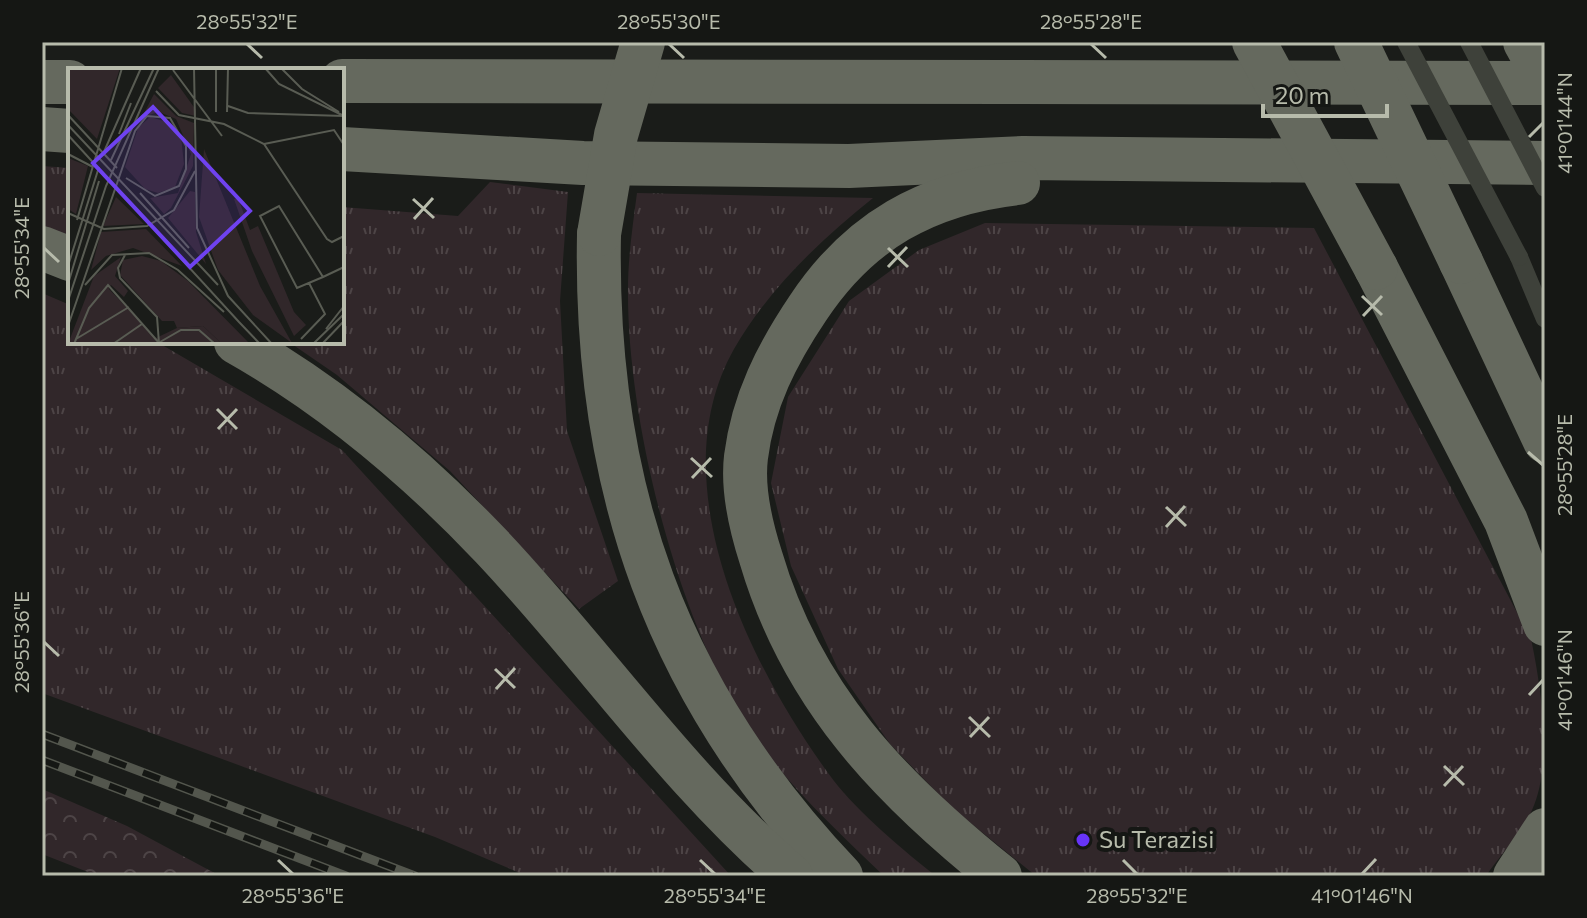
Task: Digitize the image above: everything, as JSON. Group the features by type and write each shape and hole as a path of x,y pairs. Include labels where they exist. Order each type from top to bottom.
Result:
{"highway":[{"path":"643,42 616,135 599,234 598,304 612,438 624,497 641,549 693,676 732,743 793,826 841,876"},
{"path":"1254,42 1376,268 1506,521 1545,624"},
{"path":"1356,42 1545,441"},
{"path":"344,81 1545,80 1525,42"},
{"path":"42,82 68,82"},
{"path":"42,129 68,131"},
{"path":"344,149 599,163 849,166 1023,158 1545,163"},
{"path":"1000,876 911,797 834,714 810,675 784,625 750,523 746,460 756,411 773,363 822,287 849,255 882,230 924,207 965,190 1181,171 1221,160"},
{"path":"42,248 68,258"},
{"path":"239,344 345,416 420,476 492,547 691,778 791,876"},
{"path":"1515,876 1545,830"}],"lane":[{"path":"1406,42 1545,302"},
{"path":"1469,42 1545,188"},
{"path":"1519,257 1545,319"}],"green space":[{"path":"42,166 68,168 68,239 42,229"},
{"path":"490,182 568,192 560,301 567,431 618,581 579,609 450,471 337,375 292,344 344,344 344,207 458,216"},
{"path":"637,193 873,198 796,267 763,306 734,349 713,402 706,458 710,516 724,574 746,631 773,686 803,736 855,805 936,876 884,876 785,776 751,732 713,664 674,561 645,448 630,339 628,289"},
{"path":"985,223 1314,228 1531,639 1543,725 1542,771 1532,810 1523,827 1486,876 1036,876 951,807 890,744 838,669 791,566 771,483 788,397 849,301 919,250"},
{"path":"42,293 68,304 68,344 160,344 342,450 731,876 527,876 435,837 42,693"},
{"path":"42,789 127,826 220,876 98,876 42,854"}],"railway":[{"path":"42,734 415,876"},
{"path":"42,760 346,876"}],"place":[{"name":"Su Terazisi","path":"1083,840"}]}
